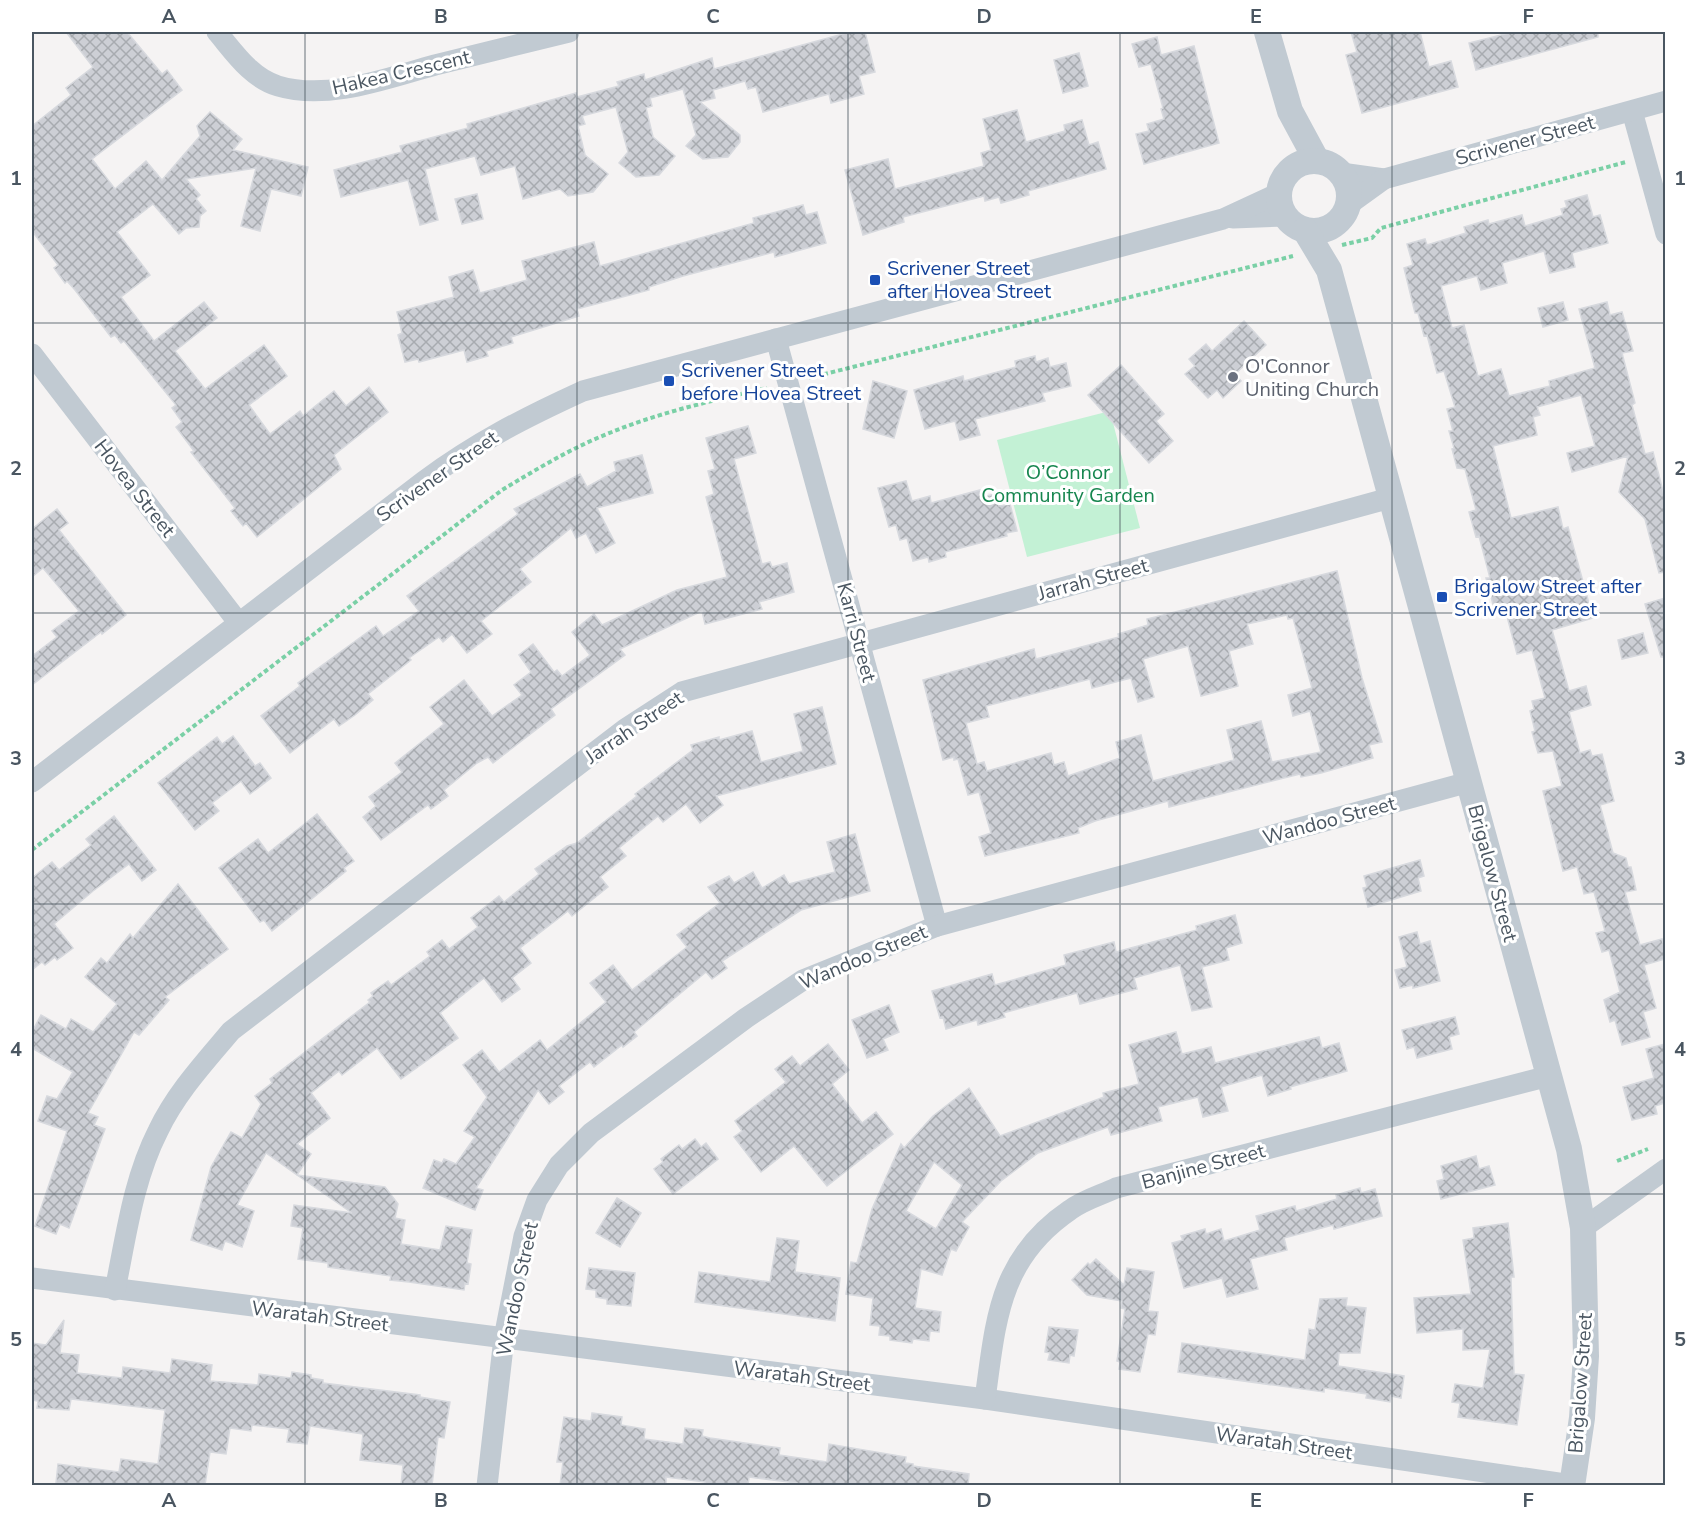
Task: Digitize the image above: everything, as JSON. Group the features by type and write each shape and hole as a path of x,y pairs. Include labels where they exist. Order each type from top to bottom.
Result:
{"street":[{"name":"Hakea Crescent","path":"217,32 241,61 258,76 277,86 305,90 359,85 569,32"},
{"path":"1266,32 1305,164"},
{"name":"Scrivener Street","path":"1341,173 1384,179 1665,102"},
{"path":"1632,111 1665,234"},
{"path":"1305,164 1333,166 1341,173 1349,188 1343,214 1328,229 1290,213 1283,179 1305,164"},
{"name":"Scrivener Street","path":"1343,214 1384,179"},
{"name":"Scrivener Street","path":"32,782 238,622 469,448 526,417 583,391 1223,219 1290,213"},
{"name":"Brigalow Street","path":"1290,213 1329,270 1569,1149 1583,1228 1586,1356 1582,1418 1572,1485"},
{"name":"Brigalow Street","path":"1329,270 1343,214"},
{"name":"Karri Street","path":"776,339 937,926"},
{"name":"Hovea Street","path":"32,354 238,622"},
{"name":"Jarrah Street","path":"115,1290 134,1198 158,1131 189,1081 231,1031 625,729 682,692 1390,498"},
{"name":"Wandoo Street","path":"488,1485 504,1338 524,1236 537,1200 559,1166 591,1133 746,1018 803,980 937,926 1469,782"},
{"name":"Banjine Street","path":"985,1399 997,1313 1010,1278 1024,1251 1048,1227 1072,1208 1116,1188 1549,1076"},
{"path":"1583,1228 1665,1169"},
{"name":"Waratah Street","path":"32,1278 985,1399 1572,1485"}],"path":[{"path":"1372,238 1381,228 1611,166"},
{"path":"32,850 502,490 558,457 652,417 1277,260"},
{"path":"1617,1161 1648,1149"}],"green space":[{"name":"O’Connor Community Garden","path":"1110,411 1140,528 1027,557 997,440"}],"building":[{"path":"66,32 127,32 162,74 167,70 182,90 92,159 115,189 146,161 162,180 200,136 197,126 210,112 242,139 233,150 308,167 301,196 271,189 260,231 241,226 256,168 186,179 200,195 196,199 206,211 200,216 199,227 186,228 179,234 153,204 117,232 150,275 121,297 154,341 204,302 217,318 175,351 205,389 264,345 287,376 249,405 270,434 300,411 303,416 334,391 346,406 369,387 388,412 334,455 341,469 257,537 246,523 243,526 231,511 235,508 191,452 194,451 176,427 182,422 172,408 176,405 124,341 121,343 115,335 111,337 75,290 67,281 65,283 54,268 58,265 32,231 32,126 71,95 66,88 93,67"},
{"path":"850,32 865,32 875,72 859,76 864,94 831,103 829,94 763,112 756,87 748,89 745,81 713,90 715,98 700,102 740,135 740,142 728,157 703,159 686,146 696,135 683,89 650,98 652,106 646,108 653,137 675,156 659,175 636,177 619,163 628,152 616,107 582,116 585,124 578,126 585,155 608,174 593,192 568,196 560,189 523,199 515,166 481,175 475,156 425,169 438,220 420,225 408,180 341,197 334,170 402,152 400,146 468,128 467,124 576,93 577,97 619,86 617,82 644,74 645,80 712,58 714,69"},
{"path":"1351,32 1420,32 1429,67 1451,61 1458,87 1362,113 1346,55 1357,52"},
{"path":"1513,32 1598,32 1598,37 1476,70 1469,43"},
{"path":"1157,37 1161,55 1194,46 1219,143 1144,164 1136,134 1149,131 1147,124 1164,119 1161,109 1163,108 1151,64 1139,67 1132,44"},
{"path":"1079,53 1088,86 1063,93 1054,60"},
{"path":"1017,110 1026,142 1065,131 1064,125 1082,120 1089,145 1098,142 1106,169 1028,191 1029,195 1001,203 999,197 985,201 984,196 903,217 904,222 863,235 845,170 888,159 895,189 984,166 981,153 991,150 983,119"},
{"path":"477,194 483,219 462,224 455,199"},
{"path":"1587,195 1593,217 1600,215 1608,243 1572,253 1575,267 1550,273 1544,251 1502,263 1507,283 1481,290 1477,276 1441,286 1452,328 1464,325 1478,376 1501,369 1509,396 1550,386 1549,381 1595,368 1579,309 1607,302 1610,315 1622,312 1633,351 1622,353 1645,454 1653,452 1665,499 1665,572 1659,573 1645,519 1619,492 1628,456 1572,472 1567,453 1595,446 1581,395 1537,407 1540,415 1533,417 1537,435 1493,446 1511,518 1558,507 1563,529 1568,527 1593,618 1552,630 1569,691 1586,686 1591,705 1569,712 1580,753 1590,750 1592,756 1602,754 1614,801 1600,805 1613,853 1626,858 1628,867 1631,867 1636,890 1625,892 1640,945 1662,939 1665,951 1665,959 1644,965 1656,1008 1643,1012 1650,1037 1622,1045 1615,1020 1610,1022 1604,1000 1620,992 1609,950 1602,952 1596,933 1605,931 1594,892 1584,894 1577,867 1563,871 1543,791 1562,786 1553,751 1538,753 1532,732 1535,731 1530,711 1534,709 1532,701 1545,698 1532,650 1517,654 1504,605 1494,608 1486,578 1490,578 1479,536 1476,537 1469,512 1476,510 1465,469 1457,468 1452,449 1454,448 1449,431 1453,431 1447,409 1455,407 1444,371 1437,373 1427,335 1424,336 1418,313 1415,313 1404,268 1413,265 1407,244 1425,239 1427,245 1466,233 1464,227 1488,220 1489,224 1522,215 1525,226 1563,215 1561,209 1567,207 1565,201"},
{"path":"803,205 806,215 817,212 826,243 775,257 774,252 683,276 649,287 649,290 577,309 579,316 511,337 513,343 486,351 488,356 467,362 464,350 419,362 418,359 405,362 398,335 402,333 397,312 454,297 449,277 473,270 480,293 527,280 522,261 594,242 600,266 754,223 753,218"},
{"path":"1563,302 1568,320 1543,327 1538,308"},
{"path":"1244,321 1266,345 1235,374 1241,381 1223,398 1217,390 1208,398 1185,374 1195,366 1189,359 1206,344 1212,351"},
{"path":"1035,356 1036,362 1048,358 1050,367 1066,363 1071,386 1042,393 1045,401 975,419 980,435 960,440 955,421 925,429 914,390 963,376 964,381 1016,367 1015,361"},
{"path":"1121,365 1164,414 1156,421 1173,441 1149,463 1088,395"},
{"path":"873,381 907,391 894,438 863,429"},
{"path":"748,426 756,453 734,459 762,564 770,562 772,567 787,563 794,592 759,602 762,609 705,624 702,611 620,649 625,655 551,709 555,715 493,763 488,757 477,763 444,790 448,796 431,809 428,805 381,840 363,817 376,806 369,797 402,772 395,763 444,724 430,707 464,680 492,716 522,695 514,685 531,672 519,655 533,644 554,672 557,670 562,676 590,655 572,632 594,614 602,625 677,590 727,577 706,497 714,494 708,471 715,469 706,438"},
{"path":"642,455 653,493 597,508 615,543 596,553 586,533 576,538 571,528 520,569 531,582 481,621 492,634 467,653 452,634 443,642 439,637 409,658 411,660 368,694 373,700 355,715 339,726 334,719 290,753 261,716 300,686 298,683 376,626 383,636 419,611 407,596 518,514 514,509 580,474 587,487 616,471 614,462"},
{"path":"906,481 912,501 930,496 931,503 980,490 982,497 996,494 999,506 1010,504 1017,531 1006,533 1007,536 945,552 946,557 929,562 928,557 913,561 907,538 900,540 896,525 889,527 878,488"},
{"path":"57,509 68,523 59,530 126,615 32,685 32,656 57,637 52,631 79,611 43,568 32,577 32,529"},
{"path":"1337,571 1362,678 1382,742 1369,745 1373,758 1321,773 1301,777 1300,774 1169,807 1168,801 1095,821 1078,828 1079,833 985,856 979,837 991,833 979,792 968,795 958,759 954,760 954,757 943,760 923,680 1034,649 1036,659 1119,637 1118,634 1148,625 1147,619","holes":["1287,615 1288,619 1293,618 1312,688 1288,695 1293,716 1310,711 1321,752 1272,762 1261,721 1227,730 1234,760 1153,781 1141,735 1116,742 1120,758 1068,776 1064,762 1054,765 1051,753 987,771 984,762 977,764 966,723 989,717 986,706 1090,679 1092,688 1131,678 1138,702 1154,697 1143,659 1188,646 1201,696 1238,686 1229,651 1253,644 1247,624"]},
{"path":"1665,598 1665,657 1661,657 1645,604"},
{"path":"1643,633 1648,653 1622,659 1618,640"},
{"path":"822,707 836,764 716,796 723,805 700,823 686,804 663,822 658,816 619,848 626,856 600,877 608,887 572,916 568,911 520,948 531,963 512,978 520,989 502,1002 484,978 440,1013 458,1038 401,1079 377,1048 342,1075 339,1071 311,1093 330,1118 297,1144 311,1154 297,1175 266,1153 237,1205 254,1211 242,1247 225,1241 222,1250 191,1240 211,1167 231,1132 242,1138 261,1104 255,1096 272,1083 270,1079 370,1002 368,1000 373,996 371,993 388,981 391,985 430,956 427,952 442,940 449,949 478,927 471,918 499,896 504,902 539,874 535,869 567,846 577,843 637,796 635,794 693,750 691,745 752,731 761,762 803,751 794,714"},
{"path":"233,736 255,766 260,763 271,778 250,794 241,781 212,803 219,811 195,830 158,783 217,737 222,744"},
{"path":"317,814 354,861 344,868 346,871 272,931 264,920 260,922 219,868 258,839 268,853"},
{"path":"114,816 156,870 142,881 129,864 93,891 54,924 73,948 57,960 55,957 45,965 42,962 32,970 32,878 52,862 59,870 91,845 86,839"},
{"path":"855,834 870,891 801,910 722,961 727,968 712,979 706,972 634,1032 637,1036 623,1047 622,1045 594,1067 590,1062 559,1086 564,1092 549,1104 538,1090 476,1188 483,1190 475,1210 423,1188 434,1160 442,1163 444,1159 456,1164 475,1137 464,1131 487,1097 463,1065 482,1050 499,1072 540,1040 547,1050 606,1002 590,983 613,965 632,990 687,947 677,935 720,903 708,887 729,876 734,883 753,872 762,888 784,875 789,884 835,872 827,842"},
{"path":"1420,860 1424,876 1418,878 1421,891 1368,907 1363,888 1367,887 1364,876"},
{"path":"178,884 228,949 165,997 169,1000 139,1035 134,1032 88,1113 98,1117 94,1125 105,1129 69,1228 60,1224 56,1234 35,1226 67,1131 38,1121 47,1096 57,1099 73,1072 32,1048 32,1032 41,1015 66,1029 71,1019 93,1032 117,1004 85,977 101,958 107,963 130,934 133,938"},
{"path":"1235,915 1242,943 1226,948 1229,960 1202,967 1212,1007 1192,1011 1180,965 1134,978 1137,989 1080,1004 1077,993 1003,1013 1005,1017 978,1025 977,1020 946,1029 943,1017 940,1018 932,991 992,974 995,985 1066,965 1064,955 1114,942 1116,952 1197,930 1196,926"},
{"path":"1417,932 1420,944 1430,941 1440,981 1413,988 1413,985 1400,988 1395,970 1407,967 1399,937"},
{"path":"889,1005 899,1032 883,1039 888,1050 867,1058 852,1020"},
{"path":"1455,1017 1459,1034 1449,1037 1452,1049 1417,1058 1414,1047 1407,1049 1402,1030"},
{"path":"1176,1032 1182,1054 1211,1047 1215,1063 1319,1037 1322,1048 1339,1043 1347,1071 1290,1087 1291,1089 1268,1096 1262,1075 1221,1087 1228,1111 1203,1117 1198,1097 1158,1107 1162,1121 1111,1135 1108,1127 1038,1153 1001,1181 962,1222 969,1227 956,1251 951,1249 942,1275 921,1269 915,1308 941,1312 939,1332 930,1331 929,1341 913,1339 912,1343 890,1340 890,1336 879,1335 880,1326 870,1325 873,1298 846,1294 851,1262 857,1263 872,1209 901,1144 904,1148 933,1116 969,1088 1000,1136 1104,1097 1103,1093 1139,1084 1129,1045","holes":["934,1162 962,1185 936,1229 906,1211"]},
{"path":"828,1044 849,1070 832,1084 862,1123 876,1112 893,1134 827,1186 794,1146 761,1172 734,1137 742,1131 735,1121 786,1082 775,1069 792,1056 800,1066"},
{"path":"1665,1044 1665,1103 1655,1106 1657,1114 1632,1120 1623,1087 1654,1078 1646,1049"},
{"path":"695,1139 701,1147 706,1143 718,1159 673,1194 654,1169 663,1162 661,1159 679,1145 682,1149"},
{"path":"1476,1156 1479,1169 1489,1166 1495,1185 1441,1199 1437,1181 1444,1179 1441,1166"},
{"path":"297,1175 385,1187 398,1204 395,1218 405,1220 401,1244 440,1250 446,1226 472,1230 467,1263 471,1264 468,1284 465,1283 464,1290 390,1280 391,1276 328,1267 328,1263 298,1259 303,1228 291,1226 294,1205 352,1213"},
{"path":"1360,1188 1361,1193 1375,1189 1382,1216 1334,1229 1333,1225 1284,1238 1287,1250 1250,1259 1258,1289 1227,1297 1222,1278 1184,1288 1172,1243 1183,1240 1181,1236 1205,1229 1206,1234 1221,1229 1224,1241 1260,1230 1256,1216 1295,1206 1296,1211 1337,1199 1336,1195"},
{"path":"617,1198 641,1213 620,1247 596,1233"},
{"path":"1508,1223 1514,1277 1511,1277 1514,1374 1524,1375 1517,1425 1458,1417 1460,1403 1452,1402 1455,1384 1483,1388 1490,1349 1463,1350 1463,1329 1417,1333 1414,1298 1471,1294 1463,1240 1474,1238 1473,1228"},
{"path":"777,1238 799,1241 795,1272 840,1278 835,1321 695,1302 699,1272 770,1282"},
{"path":"1096,1259 1124,1285 1127,1268 1154,1272 1148,1311 1158,1312 1155,1335 1148,1334 1140,1372 1119,1369 1120,1362 1117,1361 1125,1309 1121,1308 1122,1301 1087,1295 1072,1280 1088,1263 1090,1265"},
{"path":"589,1268 635,1273 631,1306 607,1304 607,1299 596,1297 596,1290 586,1289"},
{"path":"1347,1298 1346,1306 1366,1308 1360,1353 1339,1353 1338,1366 1404,1376 1401,1398 1391,1396 1390,1402 1366,1398 1367,1394 1324,1388 1324,1392 1178,1372 1182,1343 1305,1360 1309,1329 1315,1330 1320,1299"},
{"path":"64,1320 60,1353 79,1355 77,1373 122,1378 123,1367 170,1373 172,1359 212,1365 210,1381 258,1385 259,1374 291,1378 292,1372 311,1375 311,1378 323,1380 323,1383 420,1395 420,1397 450,1402 444,1438 438,1437 432,1485 401,1485 403,1465 360,1460 363,1434 310,1426 307,1444 287,1442 289,1429 252,1425 251,1431 230,1428 226,1454 210,1452 205,1485 56,1483 58,1464 119,1472 121,1459 158,1464 165,1410 71,1399 69,1410 37,1408 38,1401 32,1400 32,1343 46,1345"},
{"path":"1049,1327 1078,1330 1074,1356 1070,1355 1069,1363 1048,1360 1050,1353 1045,1352"},
{"path":"592,1413 622,1417 621,1425 645,1429 644,1439 683,1444 685,1428 703,1430 702,1436 710,1438 780,1448 779,1455 827,1462 829,1444 906,1457 905,1463 913,1464 913,1466 969,1474 968,1485 797,1485 797,1483 749,1477 748,1485 705,1485 705,1482 666,1477 666,1485 560,1485 563,1462 557,1462 564,1417 591,1421"}],"place":[{"name":"Scrivener Street after Hovea Street","path":"875,280"},
{"name":"O'Connor Uniting Church","path":"1233,377"},
{"name":"Scrivener Street before Hovea Street","path":"669,381"},
{"name":"Brigalow Street after Scrivener Street","path":"1442,597"}]}
